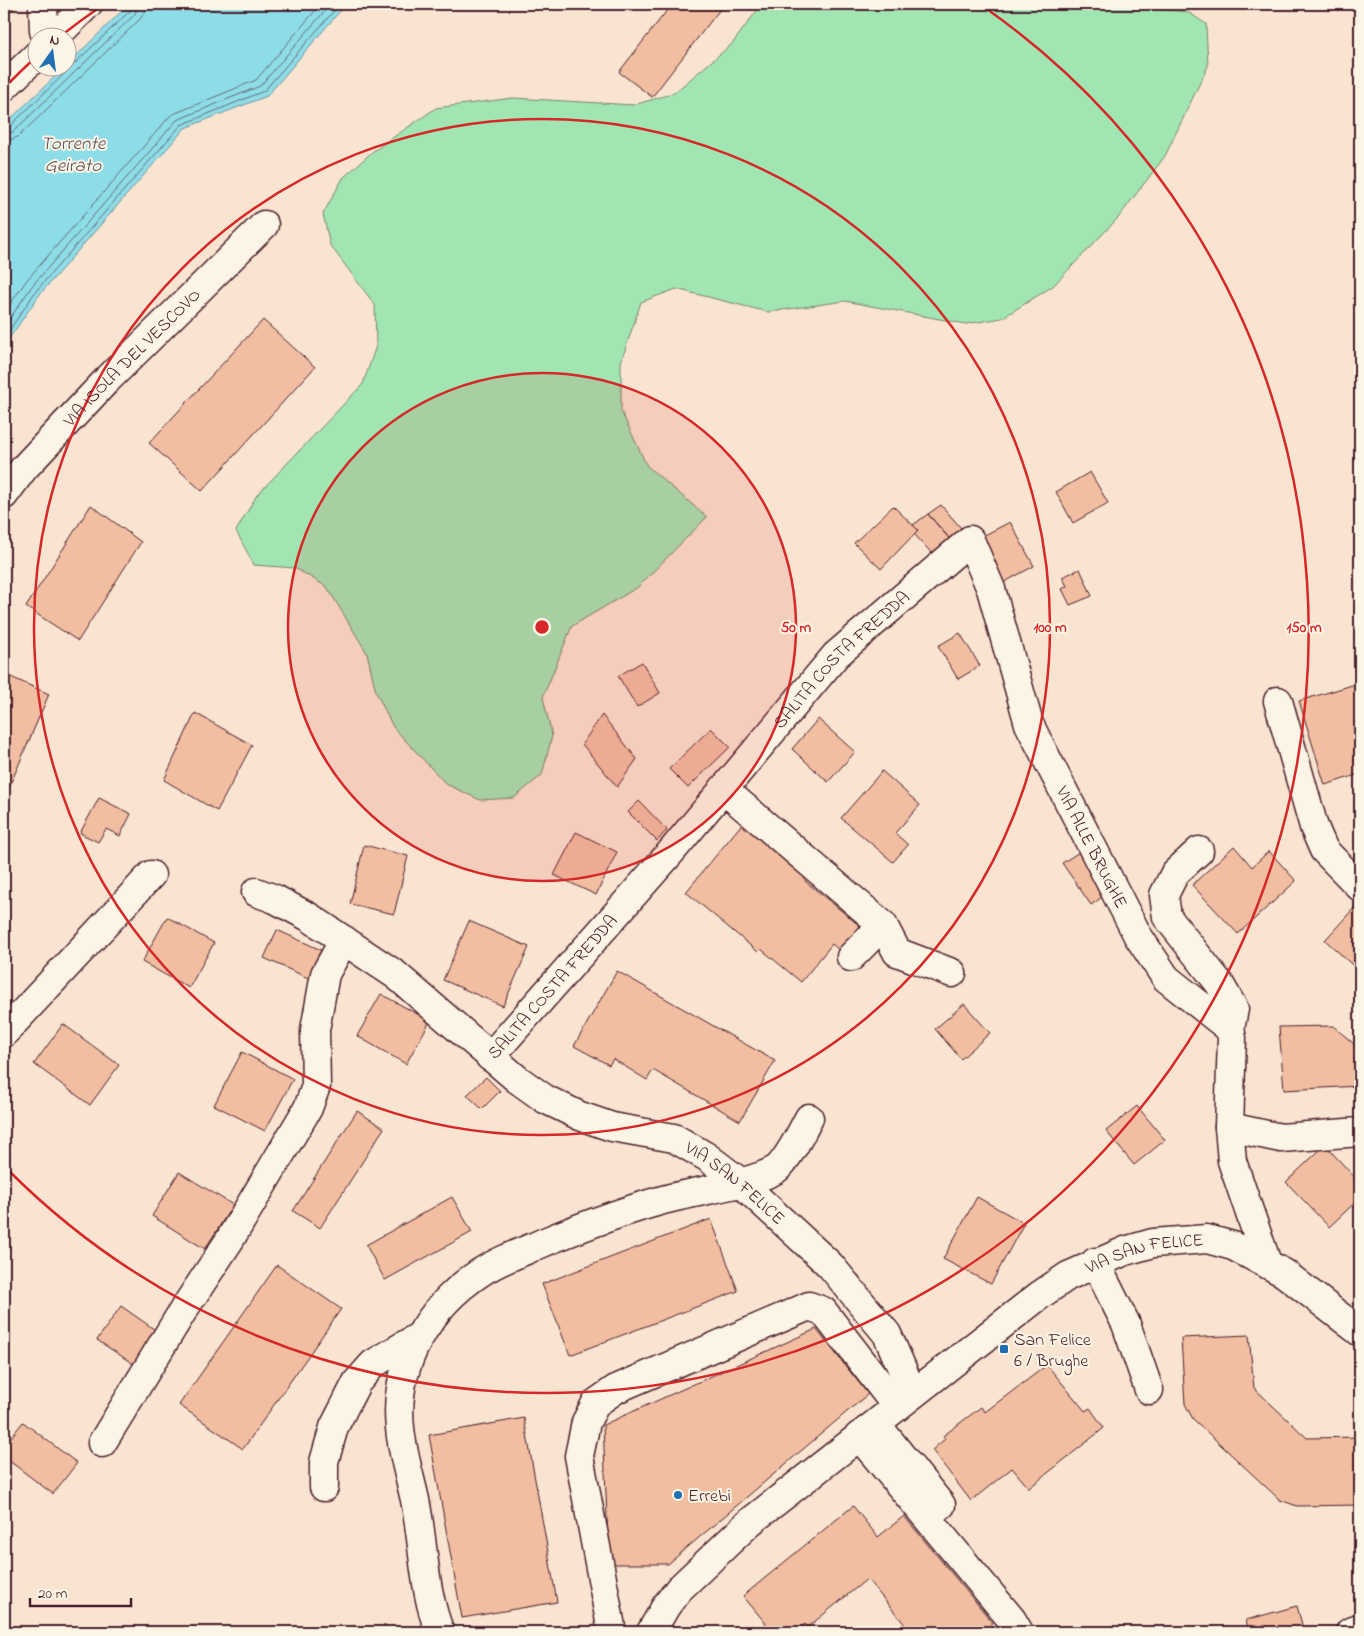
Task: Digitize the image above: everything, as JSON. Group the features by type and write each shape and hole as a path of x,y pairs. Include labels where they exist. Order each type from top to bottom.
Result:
{"street":[{"path":"43,4 44,28"},
{"path":"64,28 88,4"},
{"path":"4,87 28,64"},
{"name":"VIA ISOLA DEL VESCOVO","path":"4,495 24,468 105,382 264,225"},
{"name":"SALITA COSTA FREDDA","path":"256,892 275,899 310,917 396,975 490,1057 538,1000 621,910 836,654 970,540"},
{"name":"VIA ALLE BRUGHE","path":"970,540 991,589 1029,724 1138,936 1166,978 1230,1029"},
{"path":"1278,702 1314,827 1324,850 1360,887"},
{"path":"723,789 883,925 897,952 952,973"},
{"path":"1199,851 1175,873 1164,895 1167,917 1219,983 1234,1009 1230,1029 1232,1038 1229,1127 1232,1161 1267,1262"},
{"path":"4,1033 151,875"},
{"path":"851,957 883,925"},
{"path":"102,1443 184,1309 229,1241 308,1108 316,1086 315,1030 325,974 344,940"},
{"name":"VIA SAN FELICE","path":"490,1057 545,1099 580,1116 612,1126 674,1138 707,1157 740,1182 830,1265 887,1334 905,1400"},
{"path":"440,1632 432,1604 400,1428 406,1366 418,1337 432,1316 456,1292 481,1272 604,1217 740,1182 776,1169 798,1139 809,1118"},
{"path":"1229,1127 1281,1138 1360,1132"},
{"name":"VIA SAN FELICE","path":"651,1632 670,1600 699,1568 750,1522 1040,1295 1068,1276 1096,1262 1153,1243 1207,1239 1233,1246 1284,1272 1360,1332"},
{"path":"1096,1262 1126,1324 1150,1390"},
{"path":"612,1632 579,1456 586,1422 596,1403 616,1389 809,1306 823,1311 905,1400"},
{"path":"324,1487 324,1462 334,1427 357,1382 373,1364 418,1337"},
{"path":"868,1430 945,1511"},
{"path":"868,1430 1012,1620 1019,1632"},
{"path":"1350,1632 1360,1627"}],"green space":[{"path":"762,4 1106,4 1188,12 1206,24 1208,66 1165,156 1118,218 1053,286 1002,318 966,324 845,301 768,312 676,289 641,302 621,362 621,411 647,466 707,517 638,587 572,626 543,697 552,736 542,775 514,798 480,800 446,784 393,727 376,692 367,653 327,587 295,568 254,565 236,531 257,495 363,384 376,346 375,305 330,245 323,214 343,178 372,152 436,108 513,98 634,105 674,93 732,44"}],"water":[{"name":"Torrente Geirato","path":"129,4 346,4 267,96 185,128 40,294 4,346 4,125 53,78 78,78 78,54"}],"building":[{"path":"4,4 18,4 4,16"},
{"path":"672,4 724,4 652,97 619,72"},
{"path":"263,320 315,367 202,491 149,443"},
{"path":"1090,472 1108,503 1073,523 1056,492"},
{"path":"91,505 141,542 78,641 26,607"},
{"path":"941,505 967,535 955,545 928,514"},
{"path":"893,506 918,530 881,569 854,543"},
{"path":"928,514 955,545 937,559 914,534 918,530 913,525"},
{"path":"1010,522 1034,566 1001,584 977,539"},
{"path":"1080,569 1092,596 1070,605 1062,589 1067,586 1062,577"},
{"path":"960,633 980,666 958,679 938,646"},
{"path":"642,662 660,693 637,707 618,676"},
{"path":"4,674 49,694 4,799"},
{"path":"1359,683 1360,774 1325,785 1299,701"},
{"path":"195,713 252,745 217,811 164,780"},
{"path":"602,715 637,759 617,787 582,744"},
{"path":"818,719 855,752 828,782 792,749"},
{"path":"711,728 730,747 688,788 669,769"},
{"path":"882,771 920,805 895,833 908,845 893,862 841,818"},
{"path":"99,798 131,814 120,836 106,829 98,842 80,833"},
{"path":"639,801 667,830 657,841 628,812"},
{"path":"746,819 808,876 805,881 860,926 840,951 832,944 801,982 761,949 758,952 686,892"},
{"path":"576,832 617,852 596,895 554,875"},
{"path":"364,845 408,856 394,914 350,904"},
{"path":"1234,846 1252,867 1269,851 1296,881 1238,934 1192,885"},
{"path":"1084,849 1112,890 1091,905 1062,863"},
{"path":"1354,908 1360,913 1360,972 1325,940"},
{"path":"167,917 214,943 189,988 142,962"},
{"path":"469,921 529,947 503,1006 443,980"},
{"path":"277,930 321,950 308,978 264,958"},
{"path":"617,971 775,1061 740,1121 653,1070 647,1080 613,1059 609,1065 574,1046"},
{"path":"381,994 430,1021 406,1064 357,1036"},
{"path":"964,1004 990,1033 961,1059 935,1029"},
{"path":"63,1024 119,1065 90,1105 34,1064"},
{"path":"1333,1026 1360,1049 1360,1086 1284,1090 1279,1027"},
{"path":"242,1052 293,1079 265,1131 214,1105"},
{"path":"486,1077 500,1091 482,1109 467,1095"},
{"path":"1137,1106 1165,1140 1134,1165 1106,1131"},
{"path":"357,1111 384,1128 320,1228 293,1211"},
{"path":"1325,1145 1360,1183 1360,1198 1329,1227 1286,1182"},
{"path":"179,1172 233,1205 205,1249 152,1216"},
{"path":"452,1197 472,1232 385,1280 366,1245"},
{"path":"977,1197 1024,1223 991,1284 943,1259"},
{"path":"711,1219 738,1291 570,1355 542,1284"},
{"path":"277,1265 341,1309 243,1449 179,1405"},
{"path":"121,1306 161,1334 138,1367 97,1340"},
{"name":"Errebi","path":"816,1329 868,1394 668,1564 609,1564 603,1425"},
{"path":"1249,1335 1254,1388 1307,1438 1360,1437 1360,1505 1297,1506 1280,1500 1193,1419 1185,1404 1181,1338"},
{"path":"1047,1365 1085,1411 1090,1408 1104,1428 1029,1488 1012,1468 971,1501 932,1450 945,1439 943,1436 981,1407 985,1412"},
{"path":"524,1418 557,1602 462,1618 429,1435"},
{"path":"23,1422 77,1463 53,1494 4,1457 4,1446"},
{"path":"853,1506 878,1537 904,1516 993,1623 982,1632 911,1632 867,1579 808,1627 805,1624 794,1632 773,1632 743,1596"},
{"path":"1297,1606 1304,1632 1249,1632 1246,1620"}],"place":[{"name":"San Felice 6 / Brughe","path":"1004,1349"},
{"name":"Errebi","path":"678,1495"}]}
